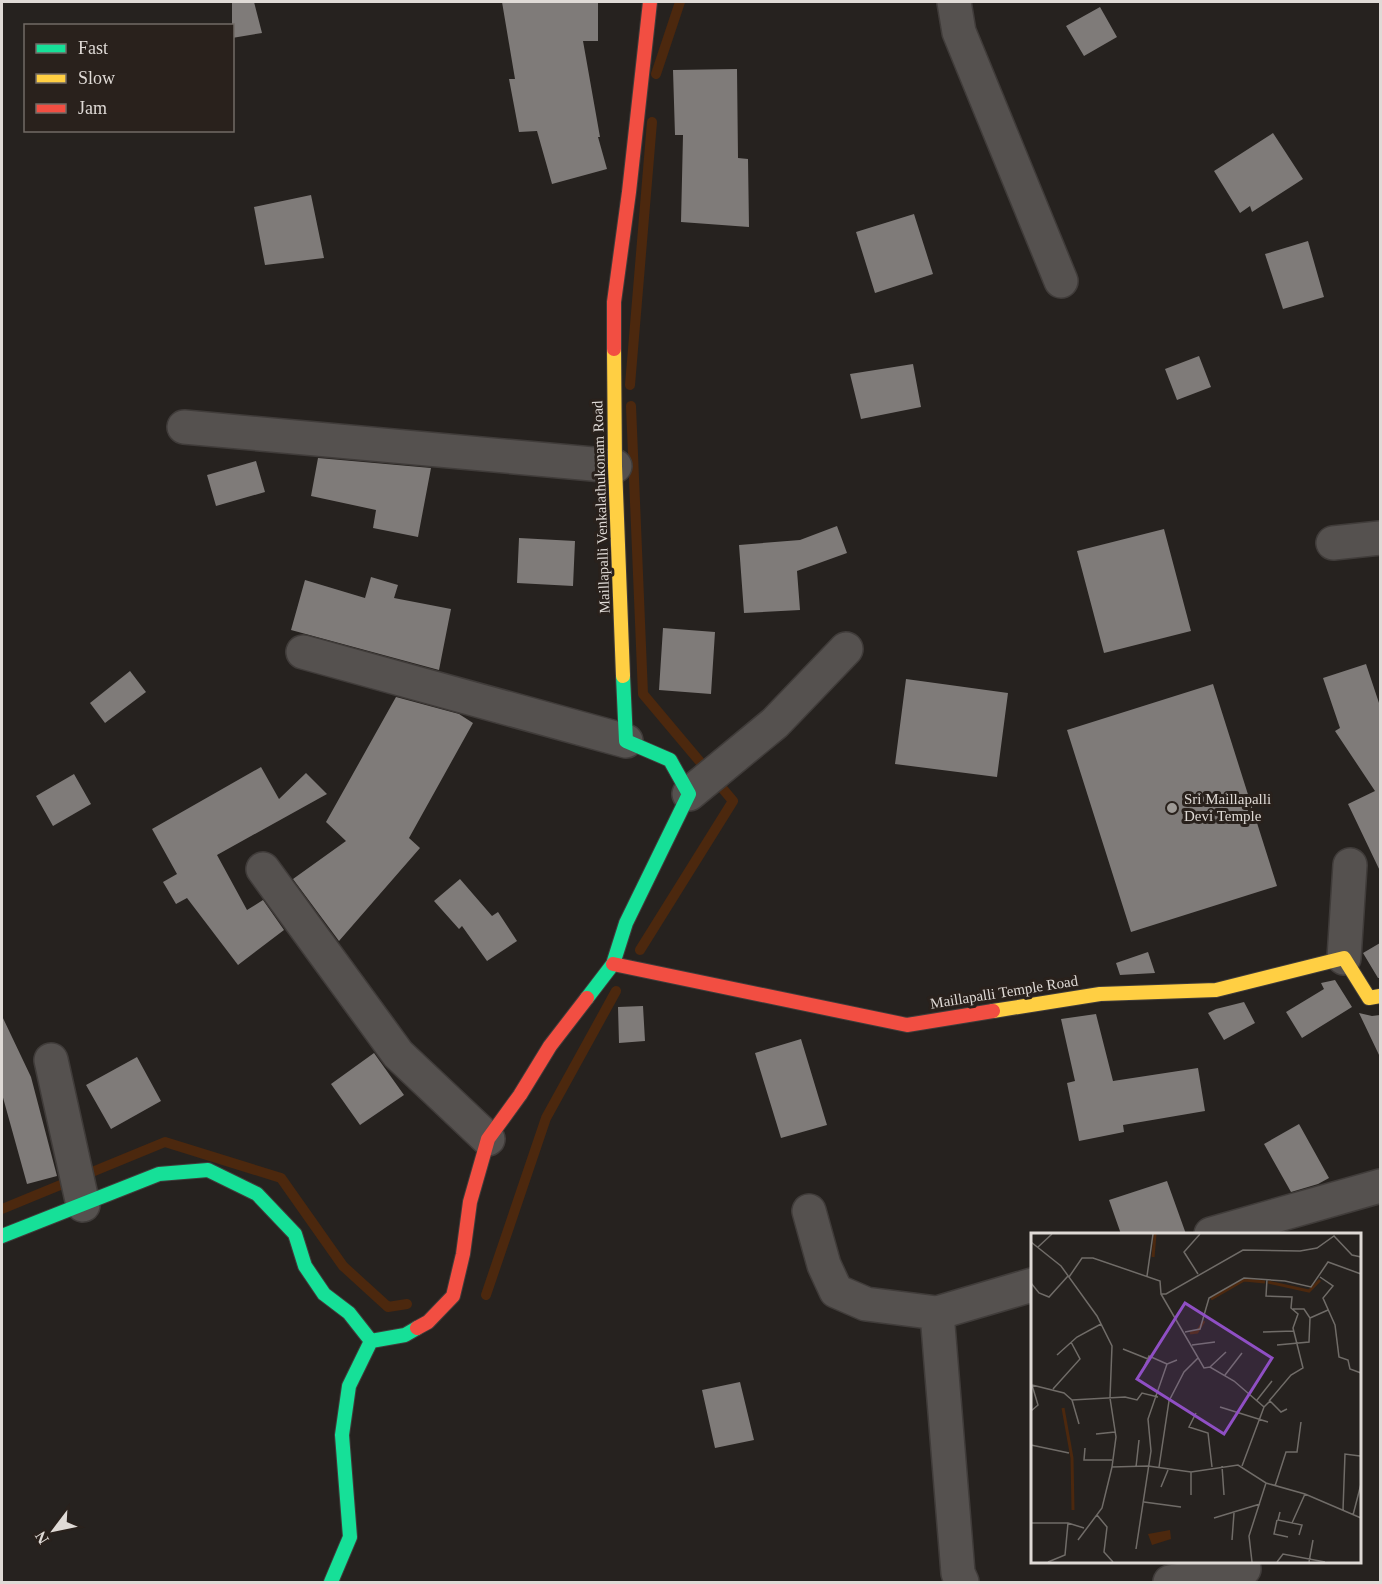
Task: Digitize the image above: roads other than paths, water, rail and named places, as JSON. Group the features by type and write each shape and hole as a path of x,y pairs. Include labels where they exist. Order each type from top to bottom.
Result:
{"street":[{"name":"Maillapalli Venkalathukonam Road","path":"626,741 615,466 614,302 650,2"},
{"path":"954,2 959,32 1061,281"},
{"path":"184,427 615,466"},
{"path":"1333,543 1380,538"},
{"path":"371,1341 405,1335 428,1322 453,1296 463,1254 470,1202 488,1139 520,1095 549,1046 613,964 626,923 688,794 776,723 846,649"},
{"path":"303,652 626,741 670,760 688,794"},
{"path":"1350,865 1344,958 1369,998 1380,996"},
{"path":"263,869 398,1054 488,1139"},
{"name":"Maillapalli Temple Road","path":"613,964 907,1025 1100,994 1216,990 1344,958"},
{"path":"51,1060 83,1205"},
{"path":"2,1236 159,1174 207,1170 257,1194 295,1234 304,1266 324,1294 349,1313 371,1341"},
{"path":"1215,1233 1380,1186"},
{"path":"809,1211 824,1265 836,1291 866,1304 937,1313 1031,1285"},
{"path":"937,1313 958,1574 962,1582"},
{"path":"331,1582 350,1537 342,1435 349,1386 371,1341"},
{"path":"1170,1582 1244,1569"}],"waterway":[{"path":"656,74 680,2"},
{"path":"630,385 652,122"},
{"path":"631,406 643,694 733,801 640,950"},
{"path":"486,1295 546,1118 616,991"},
{"path":"2,1209 165,1142 281,1178 343,1266 388,1307 407,1304"}],"place":[{"name":"Sri Maillapalli Devi Temple","path":"1172,808"}]}
